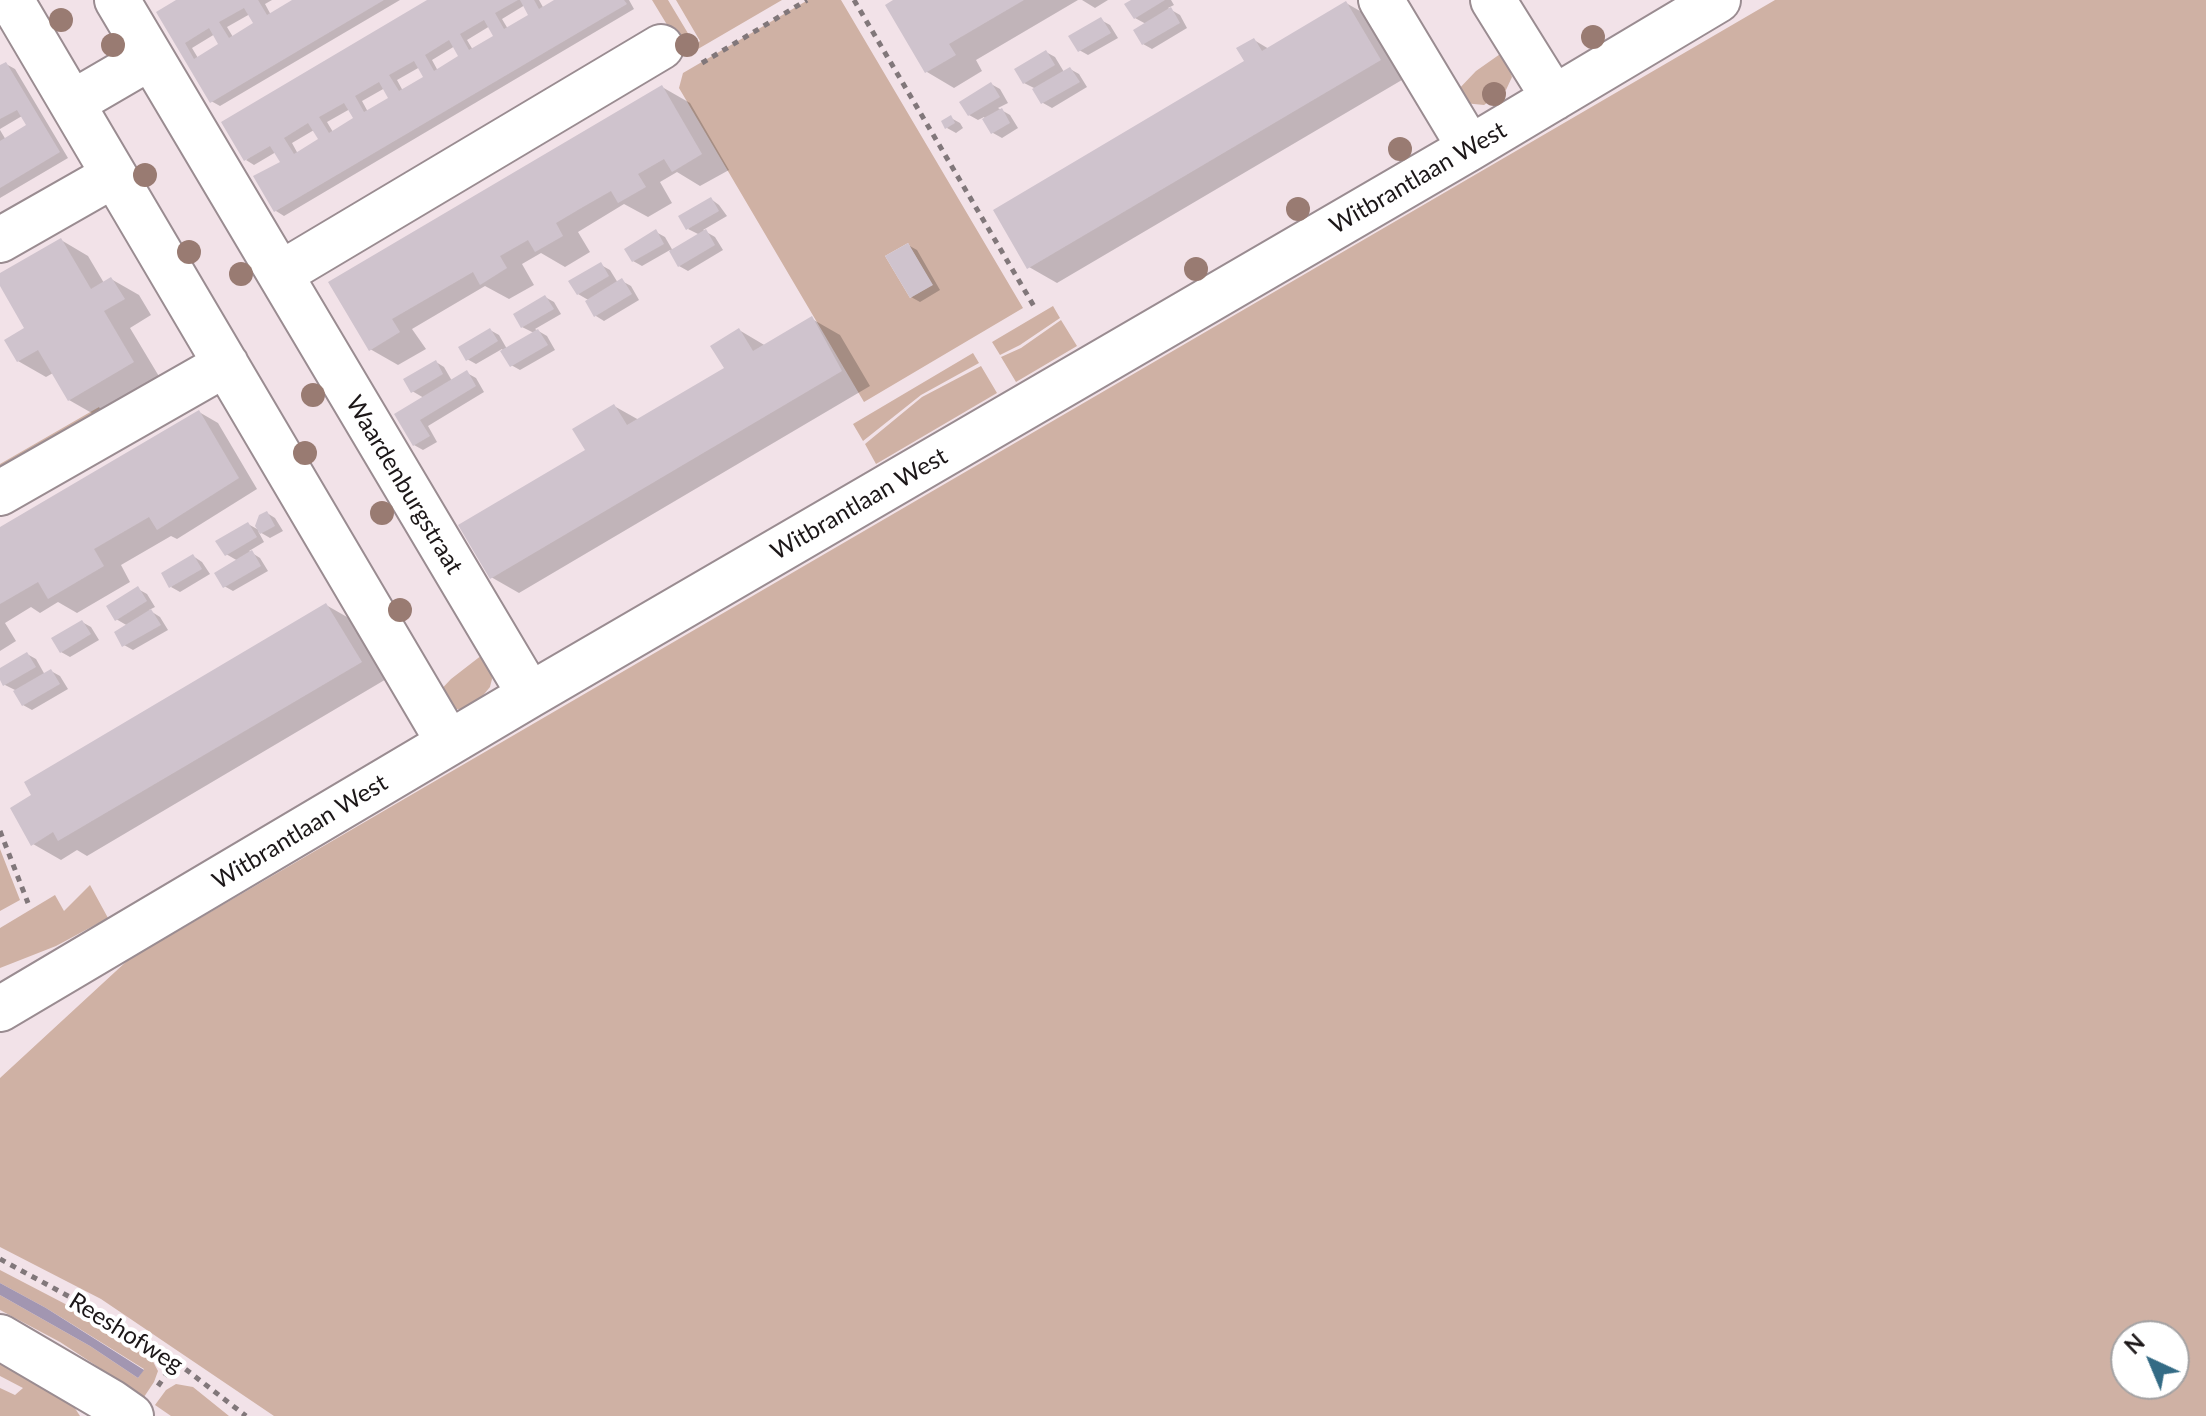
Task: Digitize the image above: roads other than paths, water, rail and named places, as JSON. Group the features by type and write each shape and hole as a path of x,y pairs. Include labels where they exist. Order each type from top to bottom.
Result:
{"street":[{"path":"11,0 449,743"},
{"name":"Waardenburgstraat","path":"117,0 530,695"},
{"path":"1381,0 1470,148"},
{"path":"1493,0 1554,98"},
{"name":"Witbrantlaan West","path":"0,1009 1718,0"},
{"path":"72,103 151,57"},
{"path":"280,274 676,58"},
{"path":"0,240 114,175"},
{"path":"0,493 226,364"},
{"path":"0,1337 131,1416"}]}
